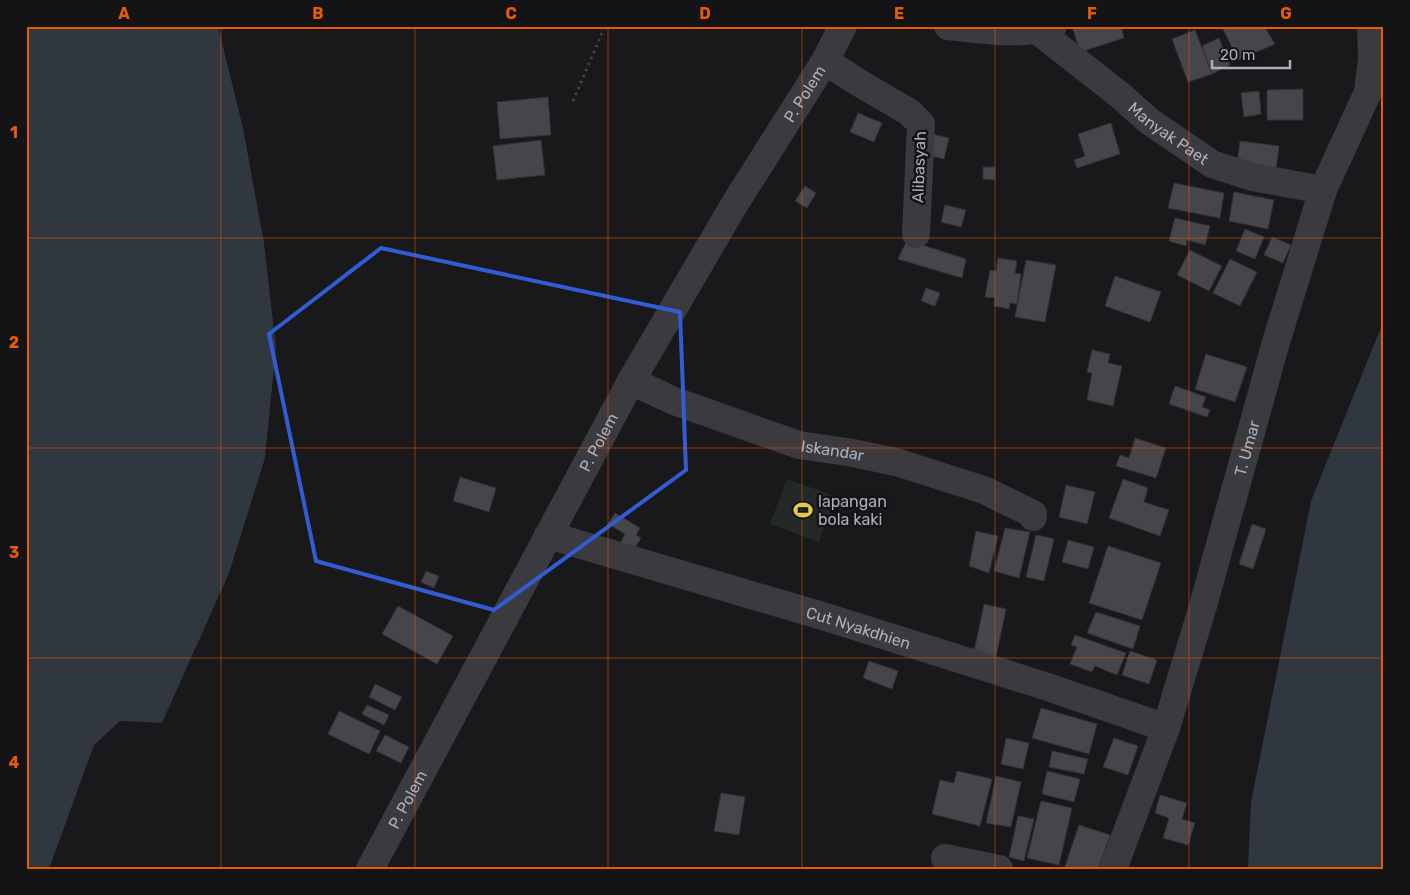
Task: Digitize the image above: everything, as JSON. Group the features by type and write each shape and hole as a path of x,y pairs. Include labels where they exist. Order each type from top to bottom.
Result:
{"street":[{"name":"P. Polem","path":"370,869 631,381 734,205 825,61 843,26"},
{"path":"948,26 990,31 1045,28"},
{"name":"T. Umar","path":"1113,869 1166,728 1203,606 1276,342 1324,190 1368,92 1372,59 1371,26"},
{"name":"Manyak Paet","path":"1045,28 1149,121 1212,164 1252,177 1324,190"},
{"name":"Alibasyah","path":"825,61 909,112 921,124 916,234"},
{"name":"Iskandar","path":"631,381 674,401 799,445 896,462 984,490 1026,510 1033,514 1033,517"},
{"name":"Cut Nyakdhien","path":"548,535 829,618 1048,687 1166,728"},
{"path":"945,858 1000,869"}],"path":[{"path":"574,101 605,26"}],"highlighted area":[{"path":"381,248 680,312 686,470 494,610 316,561 269,334"}],"shaded area":[{"path":"26,26 218,26 243,128 264,243 276,348 265,458 229,573 162,723 120,721 94,745 49,869 26,869"},
{"path":"1384,320 1384,869 1248,869 1251,802 1311,501"},
{"name":"lapangan bola kaki","path":"787,479 835,496 819,542 770,524"}],"building":[{"path":"1072,26 1121,26 1124,38 1080,52"},
{"path":"1264,26 1275,44 1238,60 1222,27"},
{"path":"1195,30 1212,74 1188,82 1172,39"},
{"path":"1219,38 1230,65 1212,74 1202,46"},
{"path":"1303,89 1303,120 1267,120 1267,90"},
{"path":"1259,91 1261,114 1244,117 1241,93"},
{"path":"548,97 551,135 500,139 497,102"},
{"path":"858,113 882,123 874,142 850,132"},
{"path":"1111,123 1120,154 1077,168 1074,160 1085,156 1078,134"},
{"path":"928,133 949,138 944,159 923,154"},
{"path":"541,140 545,175 497,180 493,146"},
{"path":"1240,141 1279,146 1276,169 1237,164"},
{"path":"983,167 995,167 995,180 983,179"},
{"path":"1174,183 1224,193 1220,218 1168,208"},
{"path":"805,186 816,193 807,208 795,201"},
{"path":"1234,192 1274,200 1268,229 1229,221"},
{"path":"945,205 966,210 961,227 941,222"},
{"path":"1175,218 1210,226 1205,245 1187,240 1186,246 1169,241"},
{"path":"1245,229 1264,237 1255,259 1236,251"},
{"path":"1272,237 1291,245 1283,263 1264,255"},
{"path":"907,240 966,259 962,278 898,259"},
{"path":"1190,250 1222,266 1209,291 1177,275"},
{"path":"998,258 1017,261 1015,273 1021,274 1017,304 1010,303 1009,309 994,306 995,298 985,297 990,270 996,271"},
{"path":"1230,259 1257,272 1240,306 1213,293"},
{"path":"1026,260 1056,265 1045,322 1015,317"},
{"path":"1115,276 1161,292 1150,322 1105,306"},
{"path":"926,288 940,293 935,306 921,301"},
{"path":"1092,350 1110,354 1108,363 1122,366 1113,406 1087,400 1092,373 1087,372"},
{"path":"1206,354 1247,367 1235,402 1195,389"},
{"path":"1175,386 1206,397 1202,407 1210,410 1207,417 1169,404"},
{"path":"1135,438 1166,448 1156,478 1116,466 1120,455 1129,458"},
{"path":"460,477 496,488 489,512 453,501"},
{"path":"1123,479 1148,488 1144,502 1169,510 1160,536 1109,518"},
{"path":"1066,485 1095,492 1087,524 1059,517"},
{"path":"615,513 640,528 636,535 641,538 634,549 621,542 625,534 608,524"},
{"path":"1252,524 1266,529 1253,569 1239,564"},
{"path":"1005,528 1030,532 1019,578 994,571"},
{"path":"976,531 998,536 989,573 969,566"},
{"path":"1036,535 1054,539 1044,581 1026,577"},
{"path":"1068,540 1094,547 1088,569 1062,562"},
{"path":"1108,546 1161,563 1142,620 1089,603"},
{"path":"426,571 439,576 434,588 421,582"},
{"path":"984,604 1006,609 996,657 974,652"},
{"path":"398,606 453,636 437,664 382,634"},
{"path":"1096,612 1140,626 1133,649 1087,633"},
{"path":"1075,635 1126,653 1117,675 1095,666 1092,672 1070,664 1077,647 1071,645"},
{"path":"1130,651 1157,660 1149,684 1122,675"},
{"path":"869,661 898,671 892,689 863,678"},
{"path":"375,684 402,697 395,710 369,697"},
{"path":"367,705 389,715 384,725 362,714"},
{"path":"1041,708 1097,724 1089,754 1032,738"},
{"path":"339,711 380,731 369,754 328,734"},
{"path":"385,735 409,747 401,763 376,751"},
{"path":"1006,738 1029,743 1023,769 1001,764"},
{"path":"1114,738 1138,746 1128,775 1103,767"},
{"path":"1052,751 1088,759 1084,774 1049,767"},
{"path":"957,771 992,779 980,826 932,814 940,780 954,783"},
{"path":"1047,771 1080,779 1074,802 1042,794"},
{"path":"996,776 1021,782 1011,827 986,823"},
{"path":"721,793 745,797 739,835 714,831"},
{"path":"1160,795 1187,803 1182,819 1195,823 1188,845 1163,838 1169,818 1155,813"},
{"path":"1041,801 1072,808 1059,865 1027,858"},
{"path":"1018,816 1034,819 1024,861 1009,857"},
{"path":"1079,825 1110,835 1098,869 1064,869"}],"place":[{"name":"lapangan bola kaki","path":"803,510"}]}
